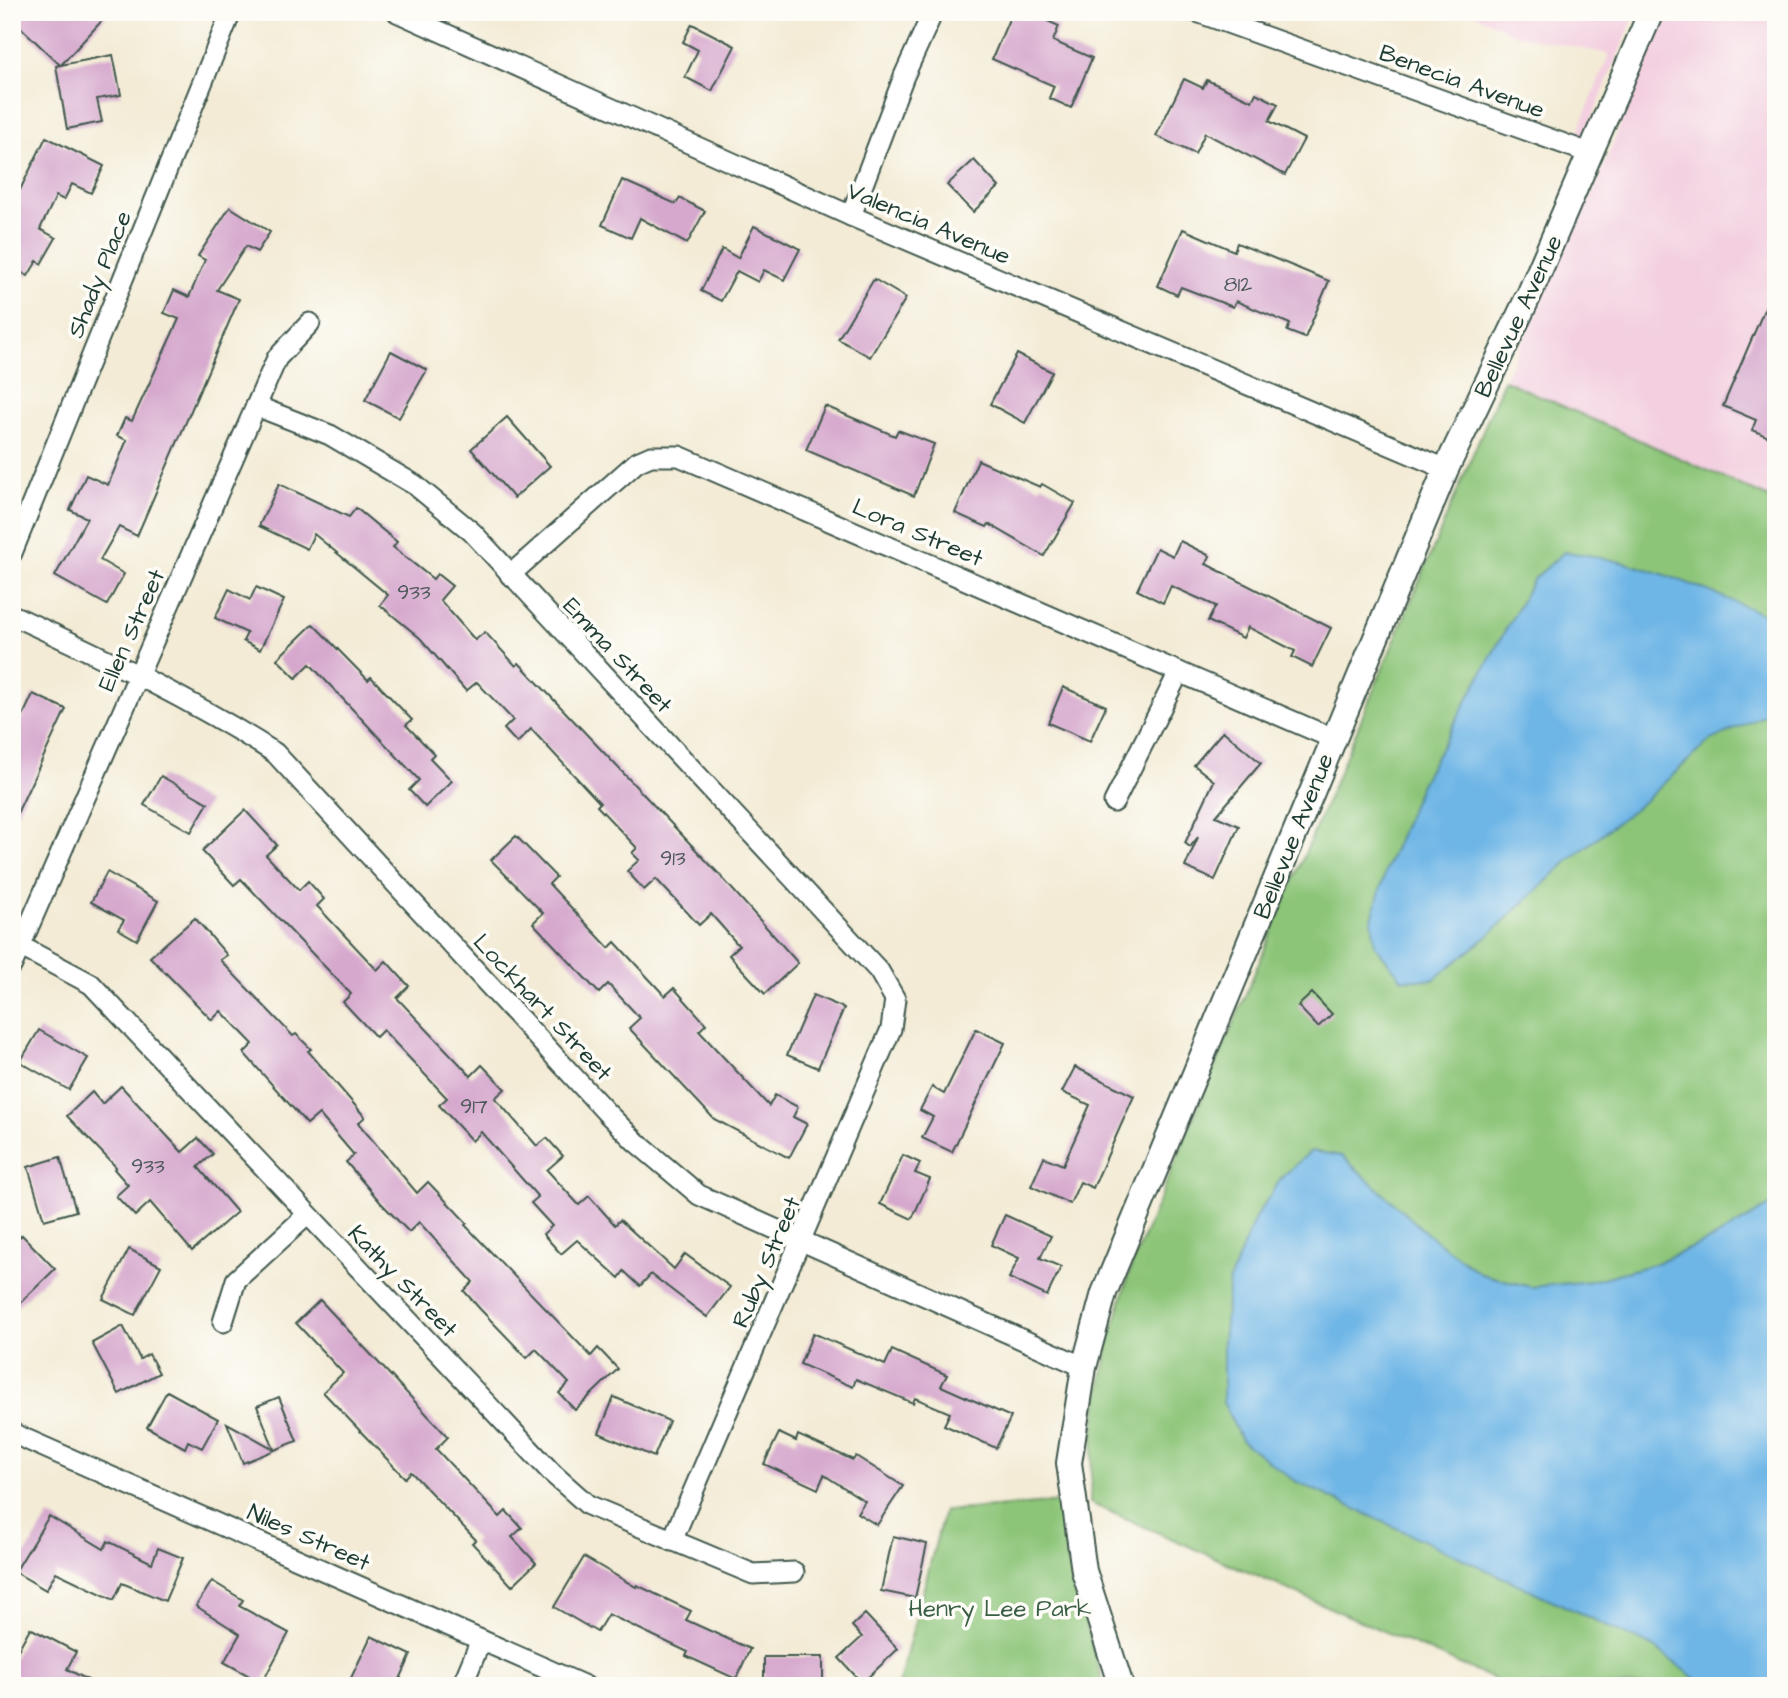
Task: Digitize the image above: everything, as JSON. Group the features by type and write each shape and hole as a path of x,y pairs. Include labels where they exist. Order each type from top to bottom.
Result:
{"street":[{"name":"Shady Place","path":"12,553 231,12"},
{"name":"Valencia Avenue","path":"397,12 851,216 1447,469"},
{"path":"851,216 904,76 933,12"},
{"name":"Benecia Avenue","path":"1197,12 1592,154"},
{"name":"Bellevue Avenue","path":"1121,1686 1084,1571 1069,1463 1084,1367 1104,1293 1447,469 1592,154 1651,12"},
{"name":"Ellen Street","path":"12,965 277,358 310,323"},
{"name":"Emma Street","path":"256,406 330,435 415,485 472,532 879,971 895,999"},
{"name":"Lora Street","path":"510,575 637,462 668,454 680,456 1334,738"},
{"name":"Lockhart Street","path":"12,615 139,673 216,715 275,753 636,1142 699,1195 1084,1367"},
{"path":"1114,802 1179,672"},
{"name":"Kathy Street","path":"20,946 91,984 552,1473 588,1505 753,1574 794,1572"},
{"name":"Ruby Street","path":"672,1541 891,1029 895,999"},
{"path":"223,1322 236,1280 307,1215"},
{"name":"Niles Street","path":"12,1433 585,1686"},
{"path":"462,1686 481,1640"}],"shaded area":[{"path":"1471,12 1636,12 1584,137 1577,135 1609,54 1513,34"},
{"path":"1665,12 1761,12 1776,24 1776,501 1504,380 1602,171"}],"green space":[{"path":"1504,380 1776,501 1776,1686 1509,1686 1090,1503 1093,1438 1101,1381 1114,1324 1133,1262"},
{"name":"Henry Lee Park","path":"1061,1502 1066,1554 1104,1686 898,1686 944,1511"}],"water":[{"path":"1564,552 1619,562 1672,577 1776,620 1776,718 1765,715 1709,741 1647,799 1569,860 1488,936 1433,980 1402,979 1375,945 1372,919 1386,869 1420,786 1533,580"},
{"path":"1311,1151 1342,1156 1431,1237 1481,1274 1531,1287 1591,1281 1651,1265 1714,1238 1776,1202 1776,1686 1706,1686 1655,1648 1293,1480 1241,1440 1223,1402 1223,1342 1229,1281 1255,1218 1282,1177"}],"building":[{"path":"12,12 110,12 61,65 113,55 121,95 97,99 102,122 67,129 56,66 60,65 12,19"},
{"path":"1012,12 1027,12 1059,26 1053,41 1092,58 1071,108 1049,98 1054,86 992,59"},
{"path":"692,24 735,46 712,91 685,77 698,50 683,42"},
{"path":"1184,79 1203,88 1207,80 1252,101 1256,93 1278,104 1269,121 1304,139 1285,175 1205,133 1195,154 1156,136"},
{"path":"46,137 104,166 91,193 72,184 64,200 56,196 40,229 56,238 41,264 37,261 28,276 12,267 12,206"},
{"path":"974,160 999,187 973,212 947,185"},
{"path":"622,180 676,204 680,198 705,211 687,244 640,218 631,238 602,225"},
{"path":"230,207 270,232 257,252 246,246 217,290 239,299 137,536 119,527 100,560 124,574 107,605 55,576 87,518 70,510 86,475 108,485 127,440 117,436 125,418 132,421 179,319 164,313 174,290 189,297 205,260 198,256"},
{"path":"754,226 800,249 784,280 764,270 758,282 737,271 721,301 701,291 722,249 738,258"},
{"path":"1183,229 1234,251 1237,243 1329,281 1305,338 1287,331 1290,324 1236,301 1233,307 1181,287 1177,295 1158,286"},
{"path":"874,279 906,298 870,357 838,339"},
{"path":"1776,282 1776,440 1752,430 1756,420 1723,406"},
{"path":"391,351 427,370 399,418 365,400"},
{"path":"1017,354 1052,372 1025,423 990,404"},
{"path":"825,406 895,436 898,430 934,444 914,496 806,450"},
{"path":"507,417 550,466 514,498 471,449"},
{"path":"978,460 1040,487 1042,484 1075,503 1044,556 989,524 987,527 955,513"},
{"path":"279,484 349,517 356,508 397,542 393,547 433,579 437,574 452,586 440,600 475,640 485,632 516,666 519,663 717,872 798,963 765,994 729,955 739,946 711,914 699,925 656,879 644,890 627,871 639,860 632,853 637,848 597,806 600,803 531,729 517,743 504,729 513,720 477,682 466,691 420,638 380,605 388,595 314,534 307,549 259,526"},
{"path":"1180,541 1210,556 1206,564 1331,628 1312,667 1292,657 1295,651 1248,627 1243,638 1208,621 1216,606 1171,586 1163,603 1137,590 1157,548 1173,556"},
{"path":"256,587 284,600 260,650 243,641 247,633 215,618 229,589 250,600"},
{"path":"313,624 368,680 371,677 412,720 406,725 434,754 430,758 452,781 425,807 409,790 419,780 310,664 296,678 277,659"},
{"path":"1063,687 1106,706 1090,741 1048,723"},
{"path":"33,694 66,709 12,824 12,739"},
{"path":"1223,731 1261,763 1216,816 1239,826 1215,880 1185,867 1198,837 1190,847 1185,843 1214,781 1194,765"},
{"path":"161,776 208,803 191,832 144,805"},
{"path":"245,810 277,845 266,855 299,890 308,881 324,899 317,906 377,970 386,961 409,986 397,998 471,1076 482,1065 505,1089 495,1098 537,1146 547,1138 563,1156 547,1170 579,1205 589,1196 615,1225 620,1220 674,1269 685,1254 730,1287 707,1317 651,1274 640,1286 624,1271 619,1278 577,1240 561,1254 543,1234 552,1226 531,1203 538,1197 481,1132 472,1141 439,1105 447,1098 383,1030 376,1037 343,1002 351,994 241,879 234,885 202,851"},
{"path":"516,836 556,877 549,884 609,948 615,942 665,996 674,988 706,1024 699,1031 769,1106 775,1095 798,1107 793,1117 807,1124 789,1158 714,1119 629,1028 640,1018 608,984 599,993 533,923 543,913 491,860"},
{"path":"107,872 158,901 137,940 118,929 124,920 91,902"},
{"path":"195,918 227,955 220,960 293,1036 296,1034 311,1049 308,1051 365,1117 358,1123 417,1193 428,1182 467,1223 465,1225 591,1356 598,1348 618,1369 575,1410 559,1393 569,1383 536,1349 527,1358 480,1309 464,1291 473,1282 419,1222 409,1232 381,1203 346,1162 354,1155 319,1114 307,1124 244,1053 253,1044 221,1011 212,1020 150,957"},
{"path":"1312,993 1332,1014 1318,1027 1298,1006"},
{"path":"813,995 844,1008 818,1068 787,1055"},
{"path":"976,1029 1005,1043 952,1152 922,1138 933,1117 920,1110 932,1087 944,1094"},
{"path":"39,1030 88,1058 69,1090 20,1062"},
{"path":"1075,1067 1134,1096 1093,1188 1080,1182 1070,1204 1031,1186 1044,1157 1063,1165 1090,1105 1062,1092"},
{"path":"121,1086 182,1152 198,1138 213,1154 198,1167 237,1212 192,1251 150,1202 135,1216 116,1196 128,1185 114,1169 116,1167 67,1116 92,1092 102,1104"},
{"path":"903,1155 920,1163 915,1173 930,1179 912,1219 880,1204"},
{"path":"60,1157 76,1211 44,1220 28,1167"},
{"path":"1005,1215 1051,1236 1040,1258 1061,1267 1047,1296 1009,1278 1019,1258 991,1245"},
{"path":"22,1235 55,1269 12,1311 12,1244"},
{"path":"129,1249 161,1266 135,1315 103,1299"},
{"path":"320,1300 448,1437 436,1449 500,1517 506,1511 522,1528 512,1537 536,1563 512,1586 472,1543 476,1540 411,1472 405,1478 323,1392 343,1373 296,1323"},
{"path":"123,1326 140,1359 149,1354 159,1373 119,1394 92,1343"},
{"path":"813,1333 885,1365 892,1350 947,1375 941,1386 1011,1417 996,1448 944,1425 950,1413 915,1398 913,1403 856,1379 853,1387 800,1364"},
{"path":"167,1391 218,1419 202,1448 188,1441 185,1448 147,1427"},
{"path":"279,1397 297,1441 243,1463 227,1423 274,1449 257,1406"},
{"path":"614,1397 669,1421 654,1457 599,1433"},
{"path":"779,1433 796,1441 798,1435 853,1460 856,1456 903,1486 877,1525 857,1513 865,1501 824,1475 818,1489 764,1464"},
{"path":"49,1516 104,1549 108,1541 152,1563 158,1548 183,1558 165,1601 122,1583 114,1600 56,1572 46,1590 15,1572"},
{"path":"893,1536 927,1544 915,1598 881,1591"},
{"path":"584,1557 636,1587 637,1585 691,1611 686,1620 750,1649 736,1679 686,1656 688,1652 608,1614 597,1632 554,1607"},
{"path":"212,1581 243,1600 239,1606 289,1633 262,1683 224,1662 240,1634 196,1606"},
{"path":"865,1614 898,1649 862,1683 839,1658 862,1637 852,1626"},
{"path":"30,1628 76,1652 67,1669 99,1686 12,1686 12,1661"},
{"path":"371,1636 411,1655 397,1686 362,1686 350,1680"},
{"path":"764,1657 823,1657 823,1686 764,1686"}]}
